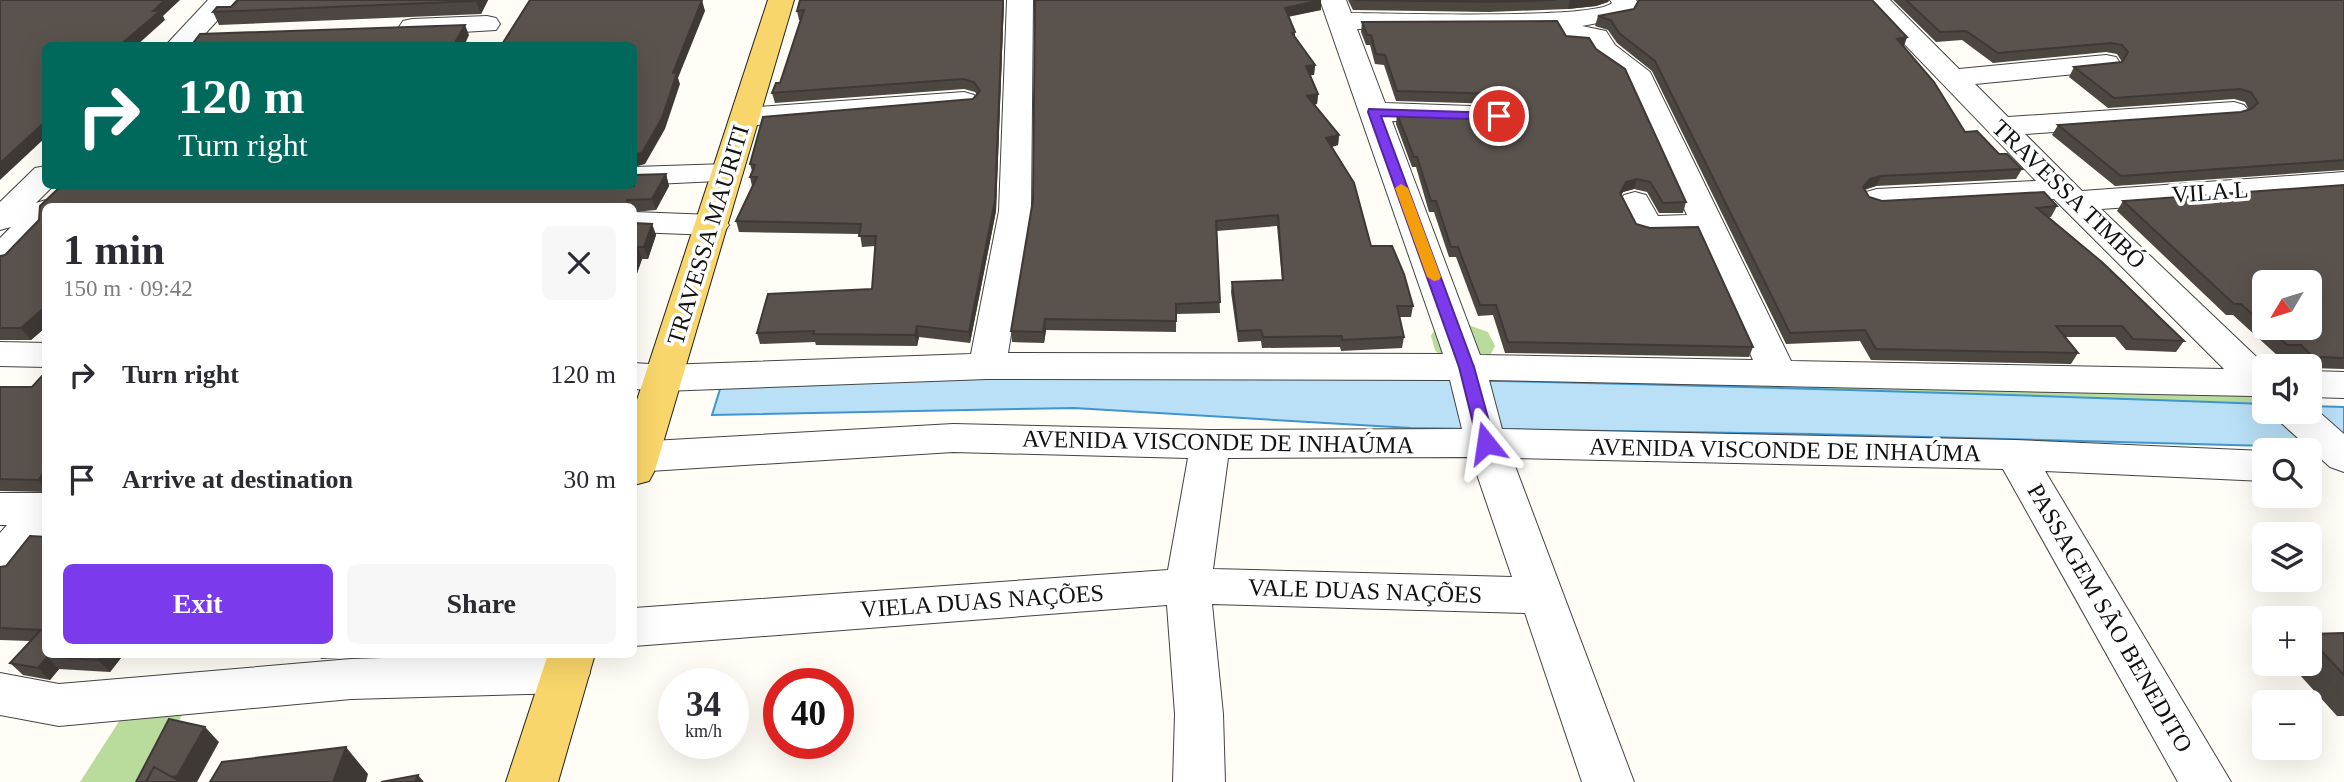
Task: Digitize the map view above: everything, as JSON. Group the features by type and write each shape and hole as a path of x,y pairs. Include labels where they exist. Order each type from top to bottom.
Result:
{"main road":[{"name":"TRAVESSA MAURITI","path":"644,422 712,225 781,0"},
{"path":"532,782 569,664"}],"street":[{"path":"186,42 215,27 245,0"},
{"path":"987,366 1015,211 1020,0"},
{"name":"TRAVESSA TIMBÓ","path":"1875,0 2252,373"},
{"path":"1608,782 1486,441 1466,367 1337,10 1565,20 1610,15 1620,11 1624,1"},
{"path":"1565,20 1574,37 1595,37 1605,51 1636,72 1778,374"},
{"path":"391,28 487,24"},
{"path":"1951,78 2106,63"},
{"path":"745,117 964,100"},
{"path":"2001,127 2234,111"},
{"path":"1374,112 1499,116"},
{"path":"637,176 727,173"},
{"path":"0,220 42,180"},
{"name":"VILA L","path":"1877,199 2070,195 2344,182"},
{"path":"52,203 66,189"},
{"path":"1636,202 1647,226 1706,225"},
{"path":"0,258 42,215"},
{"path":"637,222 712,225"},
{"path":"0,354 42,355"},
{"path":"644,422 987,366 1466,367 2252,384"},
{"path":"2322,384 2344,385"},
{"name":"AVENIDA VISCONDE DE INHAÚMA","path":"644,422 953,438 1210,444 1486,441 2015,455 2252,465"},
{"path":"2307,424 2344,457"},
{"path":"1199,782 1199,714 1188,586 1210,444"},
{"name":"PASSAGEM SÃO BENEDITO","path":"2015,455 2205,782"},
{"path":"2322,469 2344,470"},
{"path":"0,509 42,509"},
{"path":"0,564 42,513"},
{"name":"VALE DUAS NAÇÕES","path":"1188,586 1542,596"},
{"name":"VIELA DUAS NAÇÕES","path":"637,627 1188,586"},
{"path":"0,694 59,705 351,679 569,664"}],"green space":[{"path":"1460,322 1488,332 1495,346 1489,358 1441,356 1435,350 1431,336 1433,332 1443,325"},
{"path":"1500,380 2241,386 2252,397 2252,404"},
{"path":"186,707 148,782 80,782 127,709"}],"water":[{"path":"1066,374 1516,381 2252,404 2252,424 2322,424 2322,406 2344,407 2344,448 2322,447 2322,438 2252,438 2252,446 1812,434 1411,428 1074,408 712,415 721,386"}],"building":[{"path":"0,0 165,0 153,11 160,11 124,42 42,42 42,125 0,163"},
{"path":"238,0 476,1 213,12 217,7 231,7"},
{"path":"530,0 702,0 673,73 677,73 662,118 642,153 637,154 637,42 504,42"},
{"path":"800,0 1003,0 995,200 969,332 917,326 915,335 813,334 814,331 757,333 768,294 872,289 876,236 859,236 861,224 736,221 757,177 750,177 755,165 750,164 763,117 973,99 980,91 974,82 963,79 772,93 776,83 780,83 804,10 797,11"},
{"path":"1035,0 1321,0 1285,8 1295,32 1292,33 1315,65 1306,66 1318,94 1307,96 1339,135 1326,138 1354,183 1371,246 1392,246 1404,274 1413,306 1397,306 1404,337 1342,340 1342,336 1263,337 1261,330 1238,331 1232,282 1283,280 1278,215 1216,221 1220,302 1176,304 1176,321 1045,319 1043,332 1011,331 1033,200"},
{"path":"1353,0 1556,0 1490,2"},
{"path":"1639,0 1872,0 1907,37 1897,39 1934,82 1965,132 1977,131 1999,154 2007,154 2022,169 1881,176 1870,179 1863,187 1869,197 1882,201 2044,192 2057,206 2037,208 2103,263 2184,341 2133,339 2122,326 2056,326 2078,353 1876,349 1865,330 1790,333 1655,61 1619,33 1611,20 1598,16 1634,9"},
{"path":"1906,0 2344,0 2344,160 2121,176 2058,125 2241,112 2258,103 2251,92 2240,89 2114,98 2074,67 2122,62 2128,52 2122,45 2111,43 1998,53 1966,31 1940,32"},
{"path":"1557,21 1566,36 1589,38 1596,49 1625,69 1686,202 1663,203 1650,182 1637,179 1626,182 1620,193 1636,224 1650,228 1698,227 1753,347 1508,342 1496,305 1480,305 1458,247 1451,247 1436,201 1431,201 1417,157 1414,157 1397,114 1501,118 1514,113 1518,105 1513,98 1501,94 1397,91 1385,55 1376,54 1371,35 1367,35 1362,22"},
{"path":"465,25 455,42 194,42 200,34"},
{"path":"666,174 652,199 627,200 628,203 43,203 58,189 637,189 637,175"},
{"path":"2344,185 2344,358 2310,354 2301,345 2287,345 2281,340 2322,340 2322,270 2252,270 2252,314 2241,304 2234,304 2123,201"},
{"path":"42,204 42,310 21,328 0,328 0,256 5,255 39,220"},
{"path":"637,223 652,224 644,247 638,247 637,250"},
{"path":"42,376 42,475 38,480 0,479 0,387 32,387"},
{"path":"30,536 42,537 42,658 46,658 38,668 10,663 41,630 0,628 0,567 6,566"},
{"path":"2344,633 2344,675 2322,652 2322,634"},
{"path":"64,658 100,658 98,660"},
{"path":"169,719 205,727 177,776 172,777 154,767 146,782 136,782"},
{"path":"346,747 333,782 210,782 222,762"},
{"path":"154,767 181,782 146,782"},
{"path":"418,775 415,782 381,782"}],"slow traffic":[{"path":"1401,188 1434,277"}],"route":[{"path":"1486,443 1466,367 1374,112 1499,116"}]}
